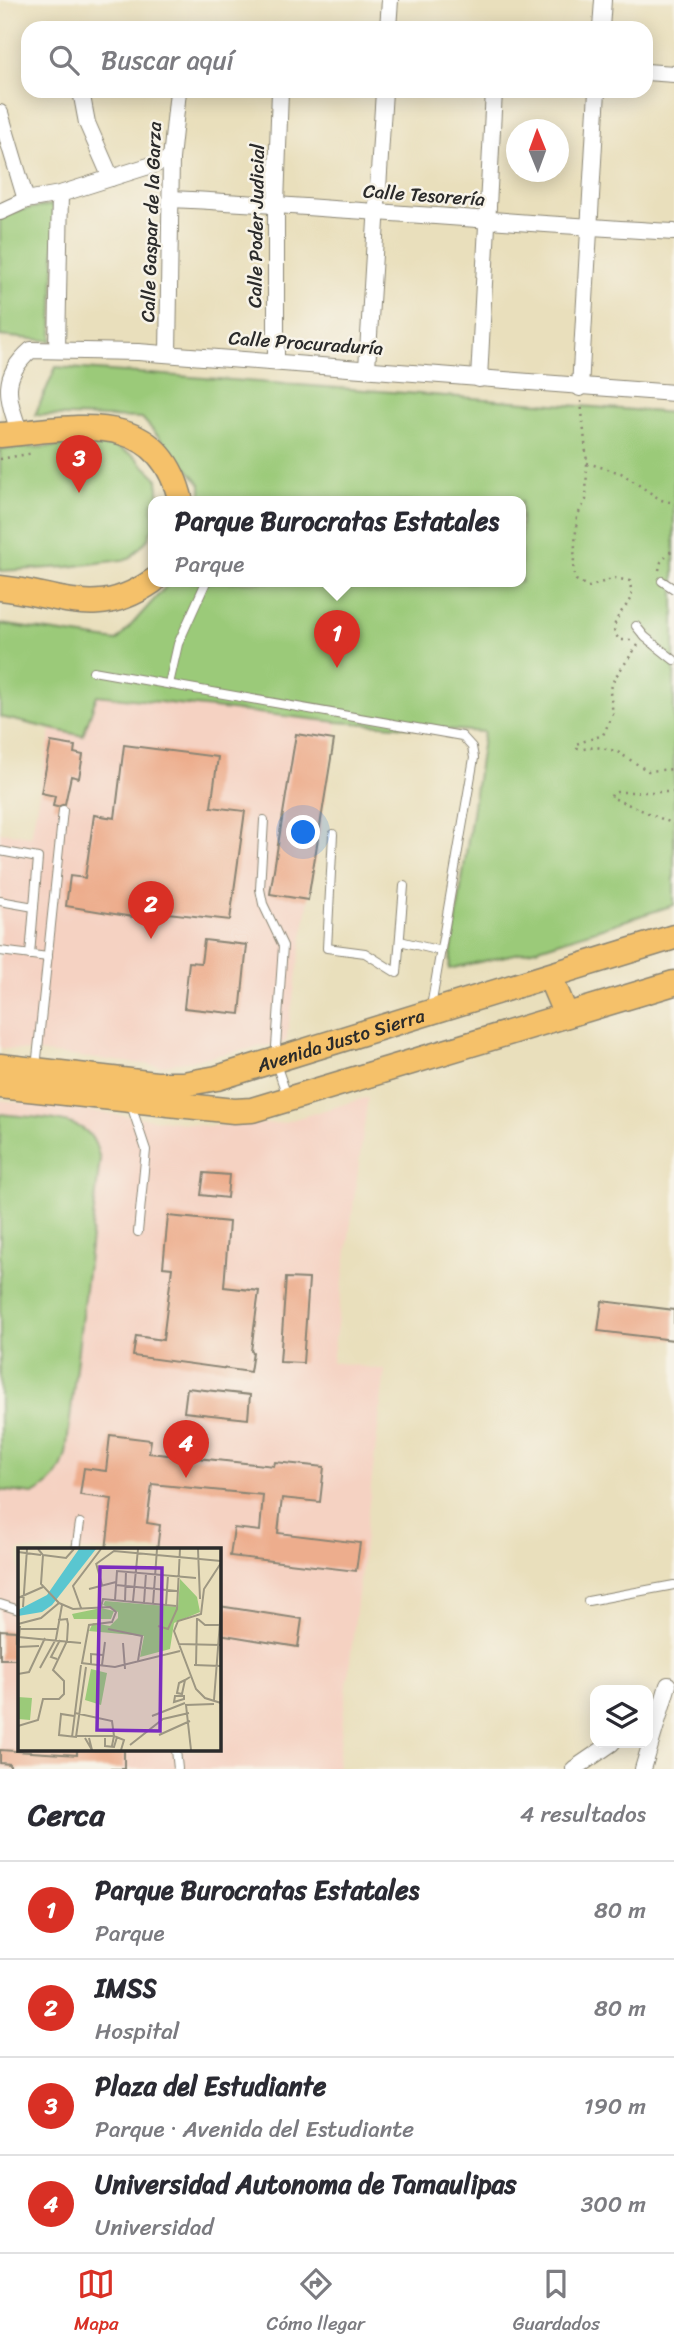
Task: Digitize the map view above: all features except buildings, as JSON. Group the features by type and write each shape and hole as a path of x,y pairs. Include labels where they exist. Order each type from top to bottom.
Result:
{"main road":[{"path":"10,434 87,428 116,430 137,436 158,453 170,471 179,496"},
{"path":"0,588 99,604 140,591 148,585"},
{"name":"Avenida Justo Sierra","path":"0,1066 156,1084 183,1084 217,1078 674,937"},
{"path":"550,977 566,1015"},
{"path":"0,1086 234,1111 252,1110 674,983"}],"street":[{"path":"388,21 390,0"},
{"path":"602,21 603,0"},
{"path":"653,72 674,74"},
{"path":"83,98 88,123 111,177"},
{"name":"Calle Gaspar de la Garza","path":"168,354 171,159 177,98"},
{"name":"Calle Poder Judicial","path":"276,362 276,204 280,98"},
{"path":"367,368 384,98"},
{"path":"479,379 494,98"},
{"path":"580,388 597,98"},
{"path":"0,113 26,200"},
{"path":"0,212 26,200 61,194 171,159"},
{"path":"57,350 61,194"},
{"name":"Calle Tesorería","path":"171,199 674,232"},
{"name":"Calle Procuraduría","path":"10,434 4,371 31,350 168,354 367,368 580,388 674,393"},
{"path":"653,1701 671,1681"},
{"path":"643,1769 671,1681"},
{"path":"574,1769 605,1748"}],"lane":[{"path":"662,581 674,589"},
{"path":"169,684 178,644 204,587"},
{"path":"636,626 645,637 674,660"},
{"path":"93,671 462,736 472,747 474,758 430,1013"},
{"path":"36,1070 63,810"},
{"path":"264,820 260,889 263,904 283,946 275,1061 288,1099"},
{"path":"334,834 327,948 365,953 397,973 404,886"},
{"path":"0,851 38,858 30,955"},
{"path":"0,901 34,907"},
{"path":"400,941 441,951"},
{"path":"0,951 48,957"},
{"path":"129,1100 146,1150 138,1232"},
{"path":"76,1548 80,1523"},
{"path":"588,1601 674,1585"},
{"path":"0,1604 18,1610"}],"path":[{"path":"580,388 587,463 586,500 578,516 573,572 576,580 589,587 614,578 630,581 632,598 614,622 614,631 620,640 632,641 645,637"},
{"path":"587,463 621,473 661,500 674,502"},
{"path":"662,581 658,573 661,562 674,548"},
{"path":"645,637 614,679 610,692 613,714 603,735 576,744 577,748 583,750 596,747 616,751 648,771 674,769"},
{"path":"674,792 617,792 611,797 674,824"}],"shaded area":[{"path":"97,695 337,722 286,1042 161,1066 0,1048 0,832 31,836 51,729 83,736"},
{"path":"368,1097 332,1362 385,1370 337,1769 0,1769 0,1100 209,1126 281,1123"}],"green space":[{"path":"56,204 52,341 0,336 0,218 20,210"},
{"path":"56,367 674,413 674,905 536,949 449,969 484,732 337,722 97,695 83,736 0,717 0,624 117,641 166,587 526,587 526,496 201,496 201,484 142,418 35,415"},
{"path":"111,444 134,456 157,478 158,496 148,496 148,539 129,559 67,567 0,571 0,449"},
{"path":"0,1114 59,1121 81,1128 96,1145 100,1159 66,1454 54,1478 33,1494 0,1490"}],"place":[{"name":"Plaza del Estudiante","path":"79,493"},
{"name":"Parque Burocratas Estatales","path":"337,668"},
{"name":"IMSS","path":"151,939"},
{"name":"Universidad Autonoma de Tamaulipas","path":"186,1478"}]}
